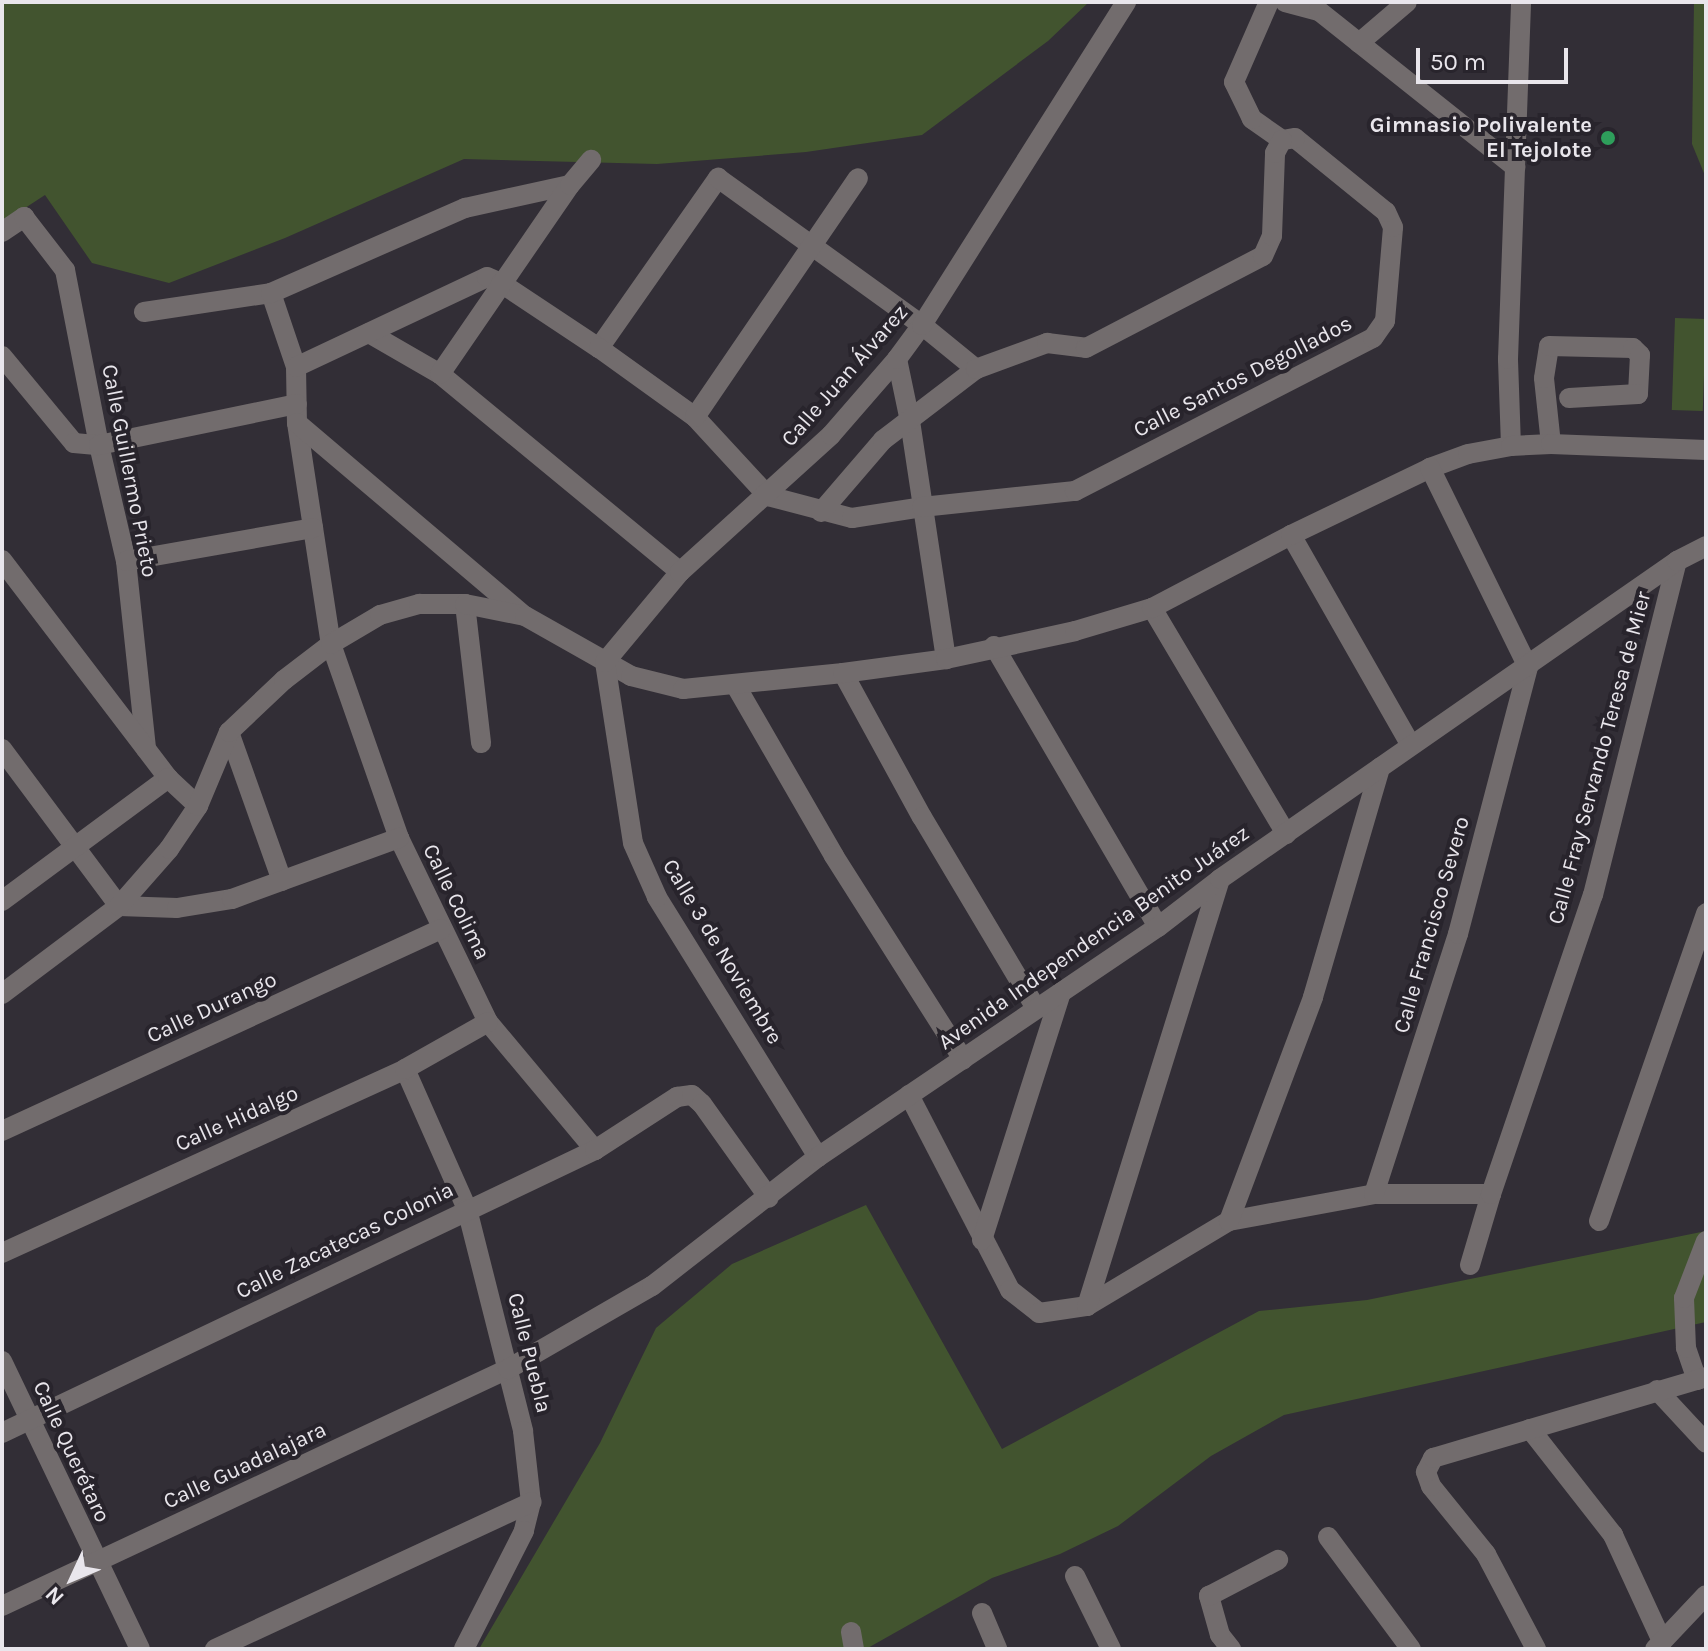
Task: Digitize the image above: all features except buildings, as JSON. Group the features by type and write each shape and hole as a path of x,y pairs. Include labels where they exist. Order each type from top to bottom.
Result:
{"street":[{"name":"Calle Juan Álvarez","path":"605,662 680,572 768,496 831,435 897,359 922,325 1126,2"},
{"name":"Calle Santos Degollados","path":"768,496 852,518 922,507 1075,491 1373,338 1385,321 1393,227 1386,212 1295,138 1282,140 1252,119 1234,82 1269,2"},
{"path":"1285,2 1319,11 1515,167"},
{"path":"1359,43 1407,2"},
{"path":"1511,446 1508,359 1521,2"},
{"path":"821,512 883,440 976,369 1047,343 1086,348 1263,256 1272,236 1275,153 1282,140"},
{"path":"440,374 570,185 591,160"},
{"path":"599,348 718,178 922,325 976,369"},
{"path":"695,417 858,178"},
{"path":"144,312 271,293 465,208 570,185"},
{"name":"Calle Guillermo Prieto","path":"2,232 24,217 65,270 99,445 126,561 146,749"},
{"path":"296,367 487,277 501,283 599,348 695,417 768,496"},
{"name":"Calle Colima","path":"271,293 296,367 297,414 331,644 399,838 488,1022 595,1150"},
{"path":"369,333 440,374 680,572"},
{"path":"1551,444 1544,378 1549,346 1633,348 1640,355 1638,394 1569,398"},
{"path":"2,356 74,443 99,445 297,414 525,616 631,676 683,689 736,686 946,659 994,646 1075,631 1152,608 1291,535 1430,468 1468,454 1511,446 1551,444 1706,450"},
{"path":"897,359 910,421 946,659"},
{"path":"1430,468 1528,667"},
{"path":"126,561 313,528"},
{"path":"1291,535 1411,745"},
{"name":"Avenida Independencia Benito Juárez","path":"508,1369 652,1286 818,1157 1158,927 1220,879 1677,561 1706,546"},
{"path":"2,560 168,778 198,806"},
{"name":"Calle Fray Servando Teresa de Mier","path":"1470,1265 1491,1194 1593,895 1677,561"},
{"path":"2,994 119,906 169,849 198,806 229,732 284,680 331,644 393,611 419,604 465,604 525,616"},
{"path":"465,604 481,743"},
{"path":"1152,608 1286,834"},
{"path":"994,646 1158,927"},
{"name":"Calle 3 de Noviembre","path":"605,662 633,843 657,897 818,1157"},
{"name":"Calle Francisco Severo","path":"1374,1194 1458,934 1528,667"},
{"path":"843,673 922,817 1036,1008"},
{"path":"736,686 834,856 963,1059"},
{"path":"229,732 282,881"},
{"path":"2,749 76,843 119,906"},
{"path":"1229,1221 1313,997 1380,768"},
{"path":"2,901 76,843 168,778"},
{"path":"119,906 177,908 232,899 399,838"},
{"path":"1087,1306 1220,879"},
{"path":"1599,1221 1706,913"},
{"name":"Calle Durango","path":"2,1131 441,929"},
{"path":"982,1240 1061,992"},
{"name":"Calle Hidalgo","path":"2,1253 405,1069 488,1022"},
{"name":"Calle Puebla","path":"405,1069 467,1209 523,1431 531,1502 524,1531 464,1649"},
{"name":"Calle Zacatecas Colonia","path":"2,1433 595,1150 677,1097 692,1095 702,1104 769,1198"},
{"path":"909,1095 1010,1290 1039,1313 1087,1306 1229,1221 1374,1194 1491,1194"},
{"path":"1536,1649 1486,1554 1431,1486 1426,1472 1433,1458 1701,1379 1686,1348 1684,1298 1705,1243"},
{"name":"Calle Querétaro","path":"2,1361 140,1649"},
{"name":"Calle Guadalajara","path":"2,1606 508,1369"},
{"path":"1657,1390 1706,1443"},
{"path":"1530,1429 1613,1535 1658,1645 1706,1595"},
{"path":"215,1649 531,1502"},
{"path":"1328,1537 1411,1649"},
{"path":"1231,1649 1220,1635 1209,1596 1278,1560"},
{"path":"1075,1576 1111,1649"},
{"path":"982,1613 997,1649"}],"green space":[{"path":"2,2 1089,2 1048,41 922,135 806,152 657,164 464,159 285,238 169,283 92,263 45,195 2,223"},
{"path":"1694,2 1706,2 1706,178 1692,144"},
{"path":"1675,318 1706,319 1703,411 1672,410"},
{"path":"866,1205 1002,1449 1259,1311 1367,1300 1706,1231 1706,1322 1284,1415 1211,1456 1118,1526 1060,1554 992,1578 866,1649 479,1649 600,1443 656,1328 732,1264"}],"place":[{"name":"Gimnasio Polivalente El Tejolote","path":"1608,138"}]}
